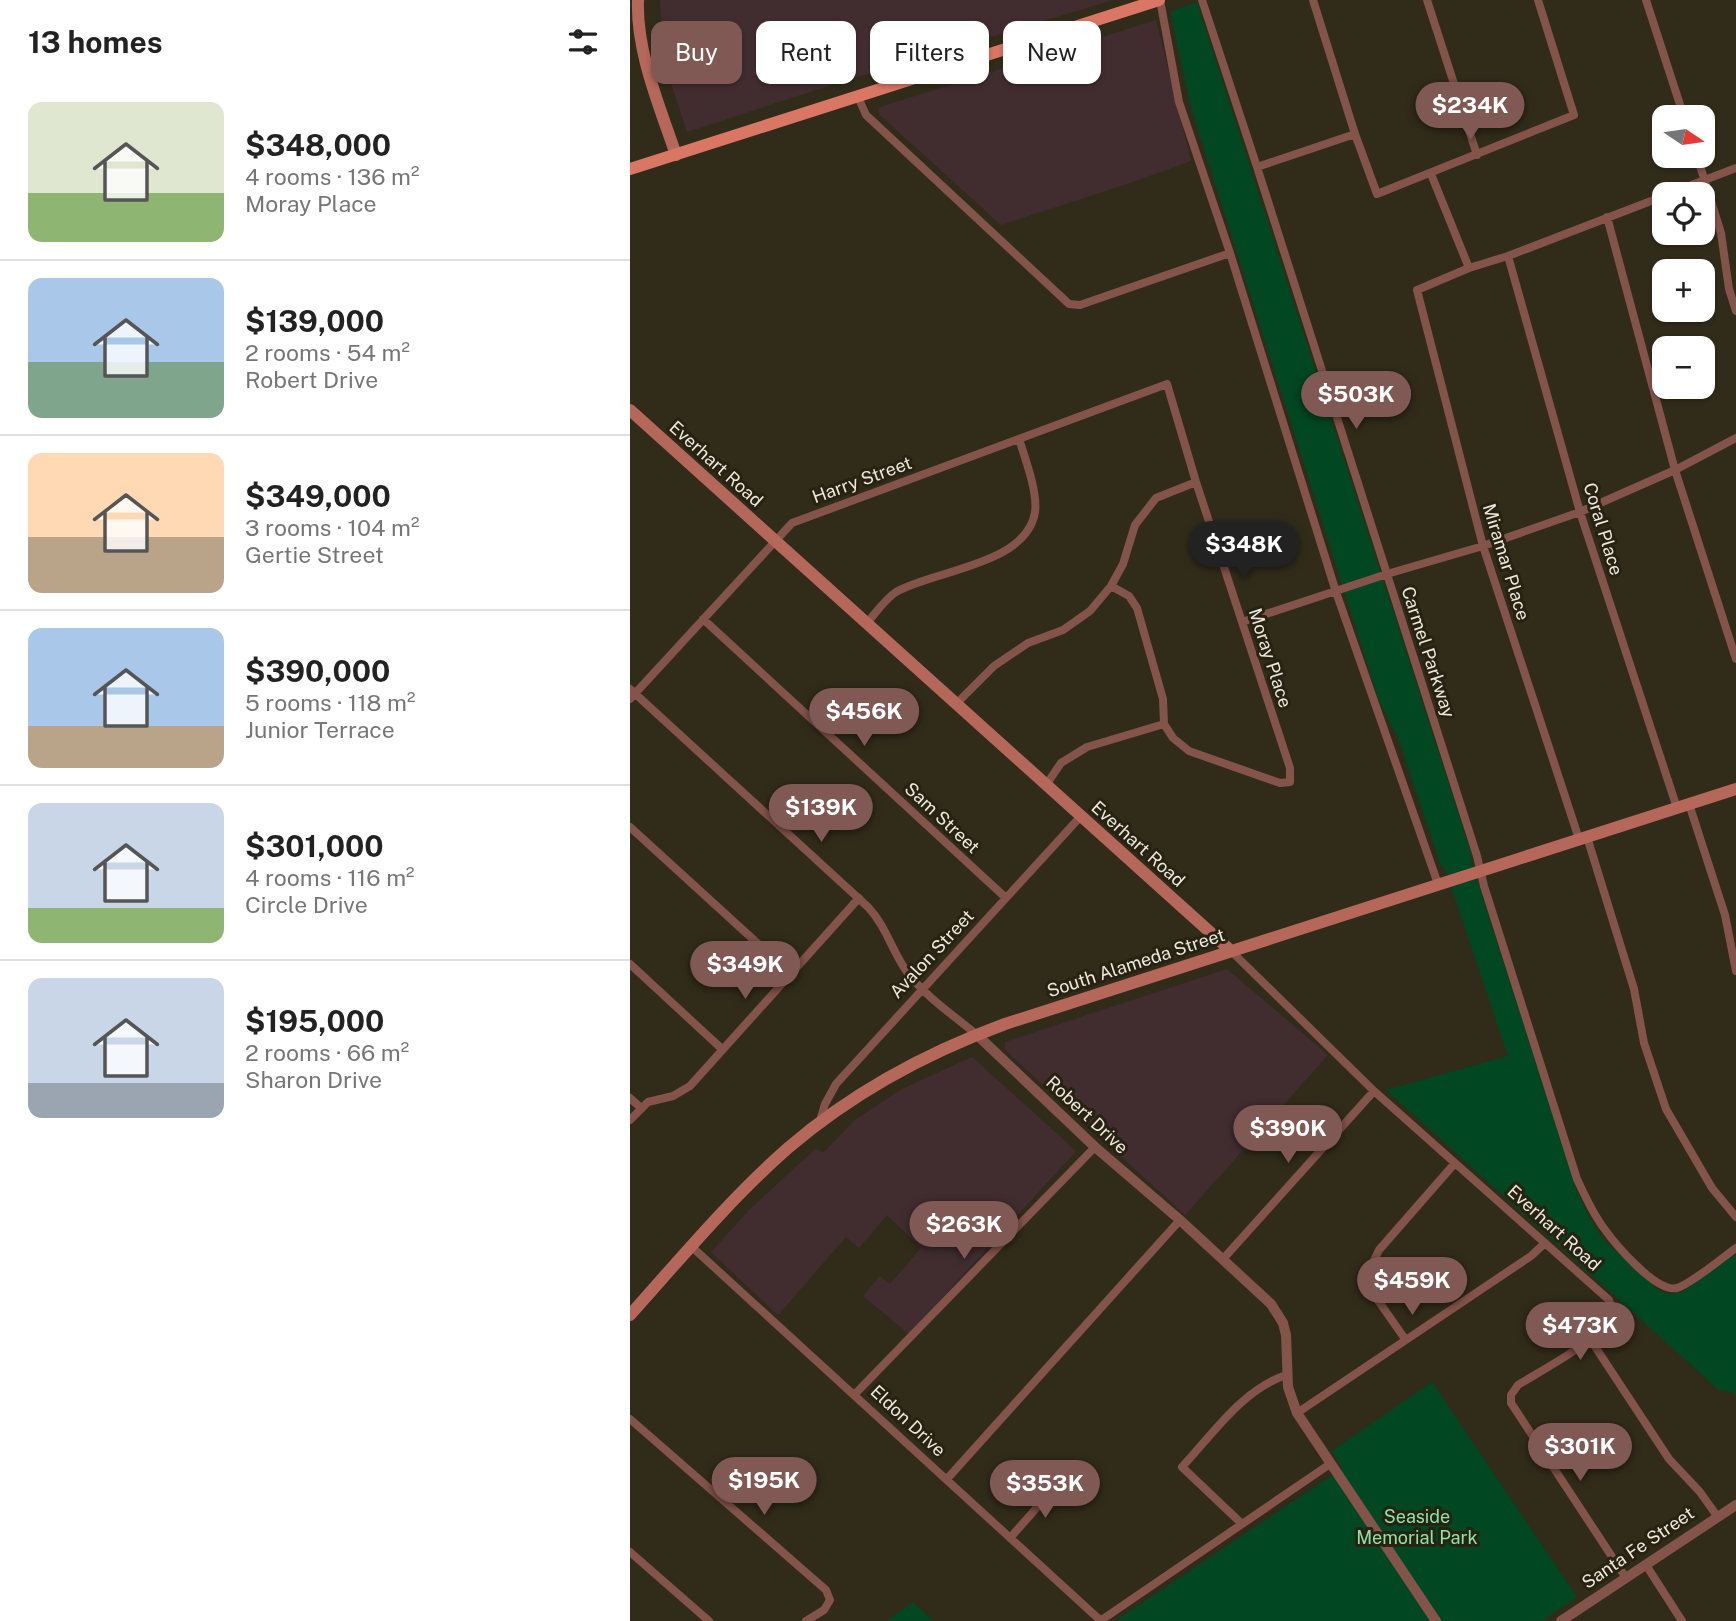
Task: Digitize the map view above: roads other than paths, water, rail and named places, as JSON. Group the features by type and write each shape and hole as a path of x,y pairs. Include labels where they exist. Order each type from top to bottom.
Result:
{"main road":[{"path":"630,169 1159,0"},
{"path":"635,6 650,74 676,155"},
{"name":"Everhart Road","path":"630,410 1231,951"},
{"name":"South Alameda Street","path":"630,1315 761,1173 820,1122 891,1075 976,1034 1736,789"}],"street":[{"path":"1159,0 1179,103 1230,253 1336,592 1438,884"},
{"name":"Carmel Parkway","path":"1202,0 1387,574 1577,1179 1604,1228 1636,1264 1666,1288 1681,1287 1736,1248"},
{"path":"1313,0 1377,194 1574,115 1538,0"},
{"path":"1427,0 1477,155"},
{"path":"1646,0 1680,105"},
{"path":"858,97 866,115 872,121 1069,304 1080,305 1230,253"},
{"path":"1257,167 1355,134"},
{"path":"1701,168 1721,233 1729,289 1736,311"},
{"path":"1700,182 1736,168"},
{"path":"1431,174 1469,268 1508,256 1652,200"},
{"path":"1607,217 1675,470 1736,659"},
{"name":"Coral Place","path":"1508,256 1580,512 1683,806 1725,915 1736,971"},
{"name":"Miramar Place","path":"1469,268 1417,290 1483,546 1634,989 1644,1043 1667,1109 1707,1180 1736,1217"},
{"name":"Harry Street","path":"632,694 792,523 1167,384"},
{"name":"Moray Place","path":"1164,724 1173,738 1189,751 1280,783 1290,782 1290,768 1196,482 1167,384"},
{"path":"1242,622 1387,574 1483,546 1580,512 1675,470 1736,438"},
{"path":"866,624 894,593 999,554 1024,538 1035,512 1031,478 1019,439"},
{"path":"956,704 994,667 1028,643 1063,630 1090,611 1111,586 1123,564 1135,525 1156,498 1196,482"},
{"path":"1046,785 1061,763 1087,747 1164,724 1163,699 1137,608 1129,596 1111,586"},
{"name":"Sam Street","path":"703,618 1006,898"},
{"name":"Robert Drive","path":"632,694 859,898 877,917 897,956 922,988 976,1034 1095,1147 1264,1296 1278,1313 1286,1335 1286,1375 1291,1401 1297,1413 1436,1621"},
{"name":"Avalon Street","path":"820,1122 825,1104 836,1084 1081,816"},
{"path":"630,827 790,973"},
{"path":"630,1120 648,1102 673,1096 690,1086 859,898"},
{"name":"Everhart Road","path":"1231,951 1374,1091 1609,1300 1613,1311 1610,1319 1590,1339"},
{"path":"630,964 722,1048"},
{"path":"1223,1259 1374,1091"},
{"path":"630,1098 641,1108"},
{"path":"855,1394 1095,1147"},
{"path":"1405,1339 1375,1296 1371,1287 1370,1269 1378,1250 1455,1163"},
{"path":"947,1479 1180,1220"},
{"path":"1297,1413 1531,1256 1544,1244"},
{"name":"Eldon Drive","path":"692,1247 1100,1621"},
{"path":"1626,1578 1513,1410 1511,1395 1518,1385 1590,1339 1669,1459 1700,1492 1717,1516"},
{"path":"1242,1524 1182,1467 1254,1390 1286,1375"},
{"path":"630,1419 826,1590 830,1600 824,1610 806,1621"},
{"path":"1100,1621 1330,1464"},
{"path":"1010,1538 1054,1488 1068,1484"},
{"name":"Santa Fe Street","path":"1561,1621 1736,1505"},
{"path":"630,1552 709,1621"},
{"path":"1646,1565 1682,1621"}],"park label":[{"name":"Seaside Memorial Park","path":"1417,1527"}]}
